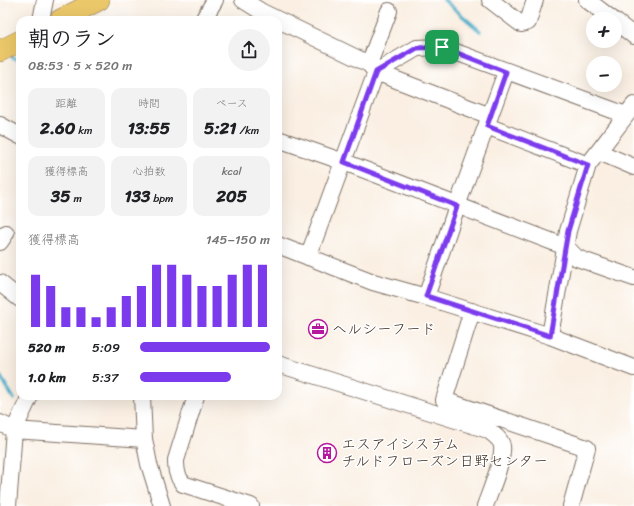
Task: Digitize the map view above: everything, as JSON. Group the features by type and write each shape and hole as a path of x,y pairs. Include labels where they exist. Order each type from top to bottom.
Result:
{"main road":[{"path":"68,16 99,0"}],"street":[{"path":"42,16 45,0"},
{"path":"205,16 215,0"},
{"path":"243,0 261,16"},
{"path":"490,0 521,24 528,22 535,0"},
{"path":"587,0 603,12"},
{"path":"308,257 344,162 389,11"},
{"path":"282,26 488,121 588,165"},
{"path":"622,27 634,36"},
{"path":"372,68 417,48 442,47 506,72 630,110 588,165 568,231 550,336"},
{"path":"426,296 506,72"},
{"path":"0,125 16,134"},
{"path":"282,140 344,162 566,247 577,258 634,278"},
{"path":"599,152 634,167"},
{"path":"282,247 373,282 426,296 550,336 634,368"},
{"path":"0,283 16,294"},
{"path":"472,311 444,400 587,448 571,506"},
{"path":"282,365 488,430 497,437 502,445 501,459 485,506"},
{"path":"8,506 7,426 27,400"},
{"path":"142,400 144,439 149,464 162,506"},
{"path":"195,400 176,460 176,470 179,479 183,484 251,506"},
{"path":"7,426 144,439"}],"waterway":[{"path":"444,0 480,31"},
{"path":"12,57 16,58"},
{"path":"0,376 14,399"}],"place":[{"name":"ヘルシーフード","path":"318,329"},
{"name":"エスアイシステム チルドフローズン日野センター","path":"327,453"}],"route":[{"path":"442,47 506,72 487,126 588,165 568,231 550,336 426,296 457,206 344,162 376,72 417,48 442,47"}]}
